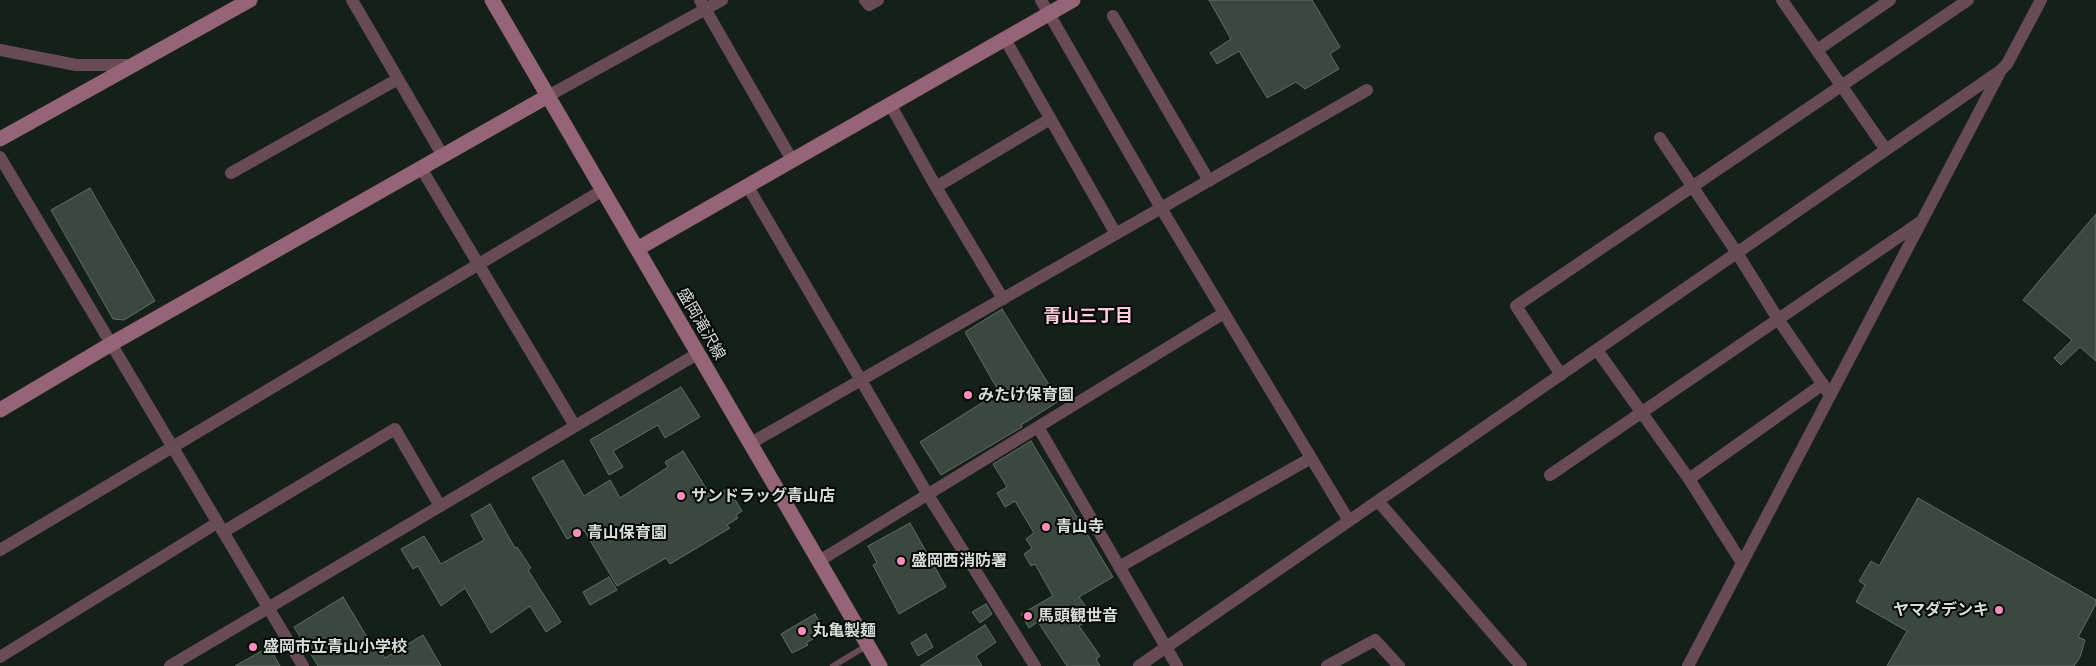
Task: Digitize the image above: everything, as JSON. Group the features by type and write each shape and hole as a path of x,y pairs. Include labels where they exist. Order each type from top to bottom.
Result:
{"street":[{"path":"0,139 250,0"},
{"path":"352,0 444,156"},
{"name":"盛岡滝沢線","path":"492,0 880,666"},
{"path":"0,410 111,344 444,156 703,5 722,0"},
{"path":"866,0 869,5 878,0"},
{"path":"1041,0 1161,208 1349,521"},
{"path":"637,249 1073,0"},
{"path":"1782,0 1886,150"},
{"path":"1817,50 1890,0"},
{"path":"1561,374 1516,306 1968,0"},
{"path":"1139,666 2000,71 2007,64 2041,0"},
{"path":"703,5 792,160"},
{"path":"1113,16 1209,180"},
{"path":"1004,39 1116,234"},
{"path":"0,50 76,65 134,65"},
{"path":"1688,666 1742,563 1827,390 1921,222 2000,71"},
{"path":"231,173 398,79"},
{"path":"751,443 1367,90"},
{"path":"890,104 936,187 1003,299"},
{"path":"936,187 1050,119"},
{"path":"1660,138 1737,253 1778,319 1827,390"},
{"path":"0,157 302,666"},
{"path":"421,168 575,426"},
{"path":"747,186 928,495 1035,666"},
{"path":"0,550 603,190"},
{"path":"1550,475 1921,222"},
{"path":"819,561 1224,313"},
{"path":"1597,350 1689,479 1742,563"},
{"path":"170,666 697,354"},
{"path":"1689,479 1827,390"},
{"path":"1038,427 1177,666"},
{"path":"0,657 220,528 395,429 440,506"},
{"path":"1119,567 1311,458"},
{"path":"1378,501 1521,666"},
{"path":"1327,666 1375,640 1399,666"}],"lane":[{"path":"832,666 868,645"}],"building":[{"path":"1209,0 1312,0 1340,47 1330,54 1339,69 1305,89 1296,82 1267,98 1239,51 1217,64 1210,53 1231,39"},
{"path":"90,188 155,301 124,320 113,319 51,210"},
{"path":"2096,214 2096,361 2080,347 2061,365 2054,358 2072,340 2023,300"},
{"path":"1002,309 1059,401 1021,425 1022,427 941,475 920,442 999,392 965,332"},
{"path":"681,387 700,417 665,438 658,425 613,451 623,467 609,475 590,440"},
{"path":"1031,441 1113,577 1079,597 1086,607 1082,610 1090,619 1079,626 1100,656 1096,659 1100,666 1067,666 1038,622 1029,628 1021,614 1053,596 1035,564 1031,566 1024,554 1032,548 1026,539 1034,533 1015,501 1005,507 997,493 1007,487 993,464"},
{"path":"683,451 712,498 728,488 742,511 736,515 738,518 727,525 730,528 670,564 666,558 617,586 584,530 567,539 532,478 563,460 584,496 610,480 620,498 668,467 665,462"},
{"path":"1918,498 2096,600 2096,604 2078,637 2085,640 2080,657 2074,666 1887,666 1907,631 1856,602 1865,585 1859,581 1871,561 1879,566"},
{"path":"490,504 515,548 517,547 531,568 528,570 561,622 546,632 530,606 491,633 465,588 441,606 418,566 413,569 401,549 424,536 441,564 484,540 471,515"},
{"path":"910,523 946,587 899,614 873,565 877,563 868,546"},
{"path":"609,577 617,590 590,605 583,592"},
{"path":"343,597 370,642 374,641 385,658 423,635 441,666 318,666 294,627"},
{"path":"986,604 992,614 980,623 972,612"},
{"path":"815,614 825,632 806,643 808,645 792,653 781,634"},
{"path":"985,625 996,642 976,656 982,666 920,666"},
{"path":"926,634 933,647 918,656 911,643"},
{"path":"269,647 280,666 235,666"}],"place":[{"name":"みたけ保育園","path":"968,395"},
{"name":"サンドラッグ青山店","path":"681,496"},
{"name":"青山寺","path":"1046,527"},
{"name":"青山保育園","path":"577,533"},
{"name":"盛岡西消防署","path":"901,561"},
{"name":"ヤマダデンキ","path":"1999,610"},
{"name":"馬頭観世音","path":"1028,616"},
{"name":"丸亀製麺","path":"802,631"},
{"name":"盛岡市立青山小学校","path":"253,647"}],"district":[{"name":"青山三丁目","path":"1088,316"}]}
